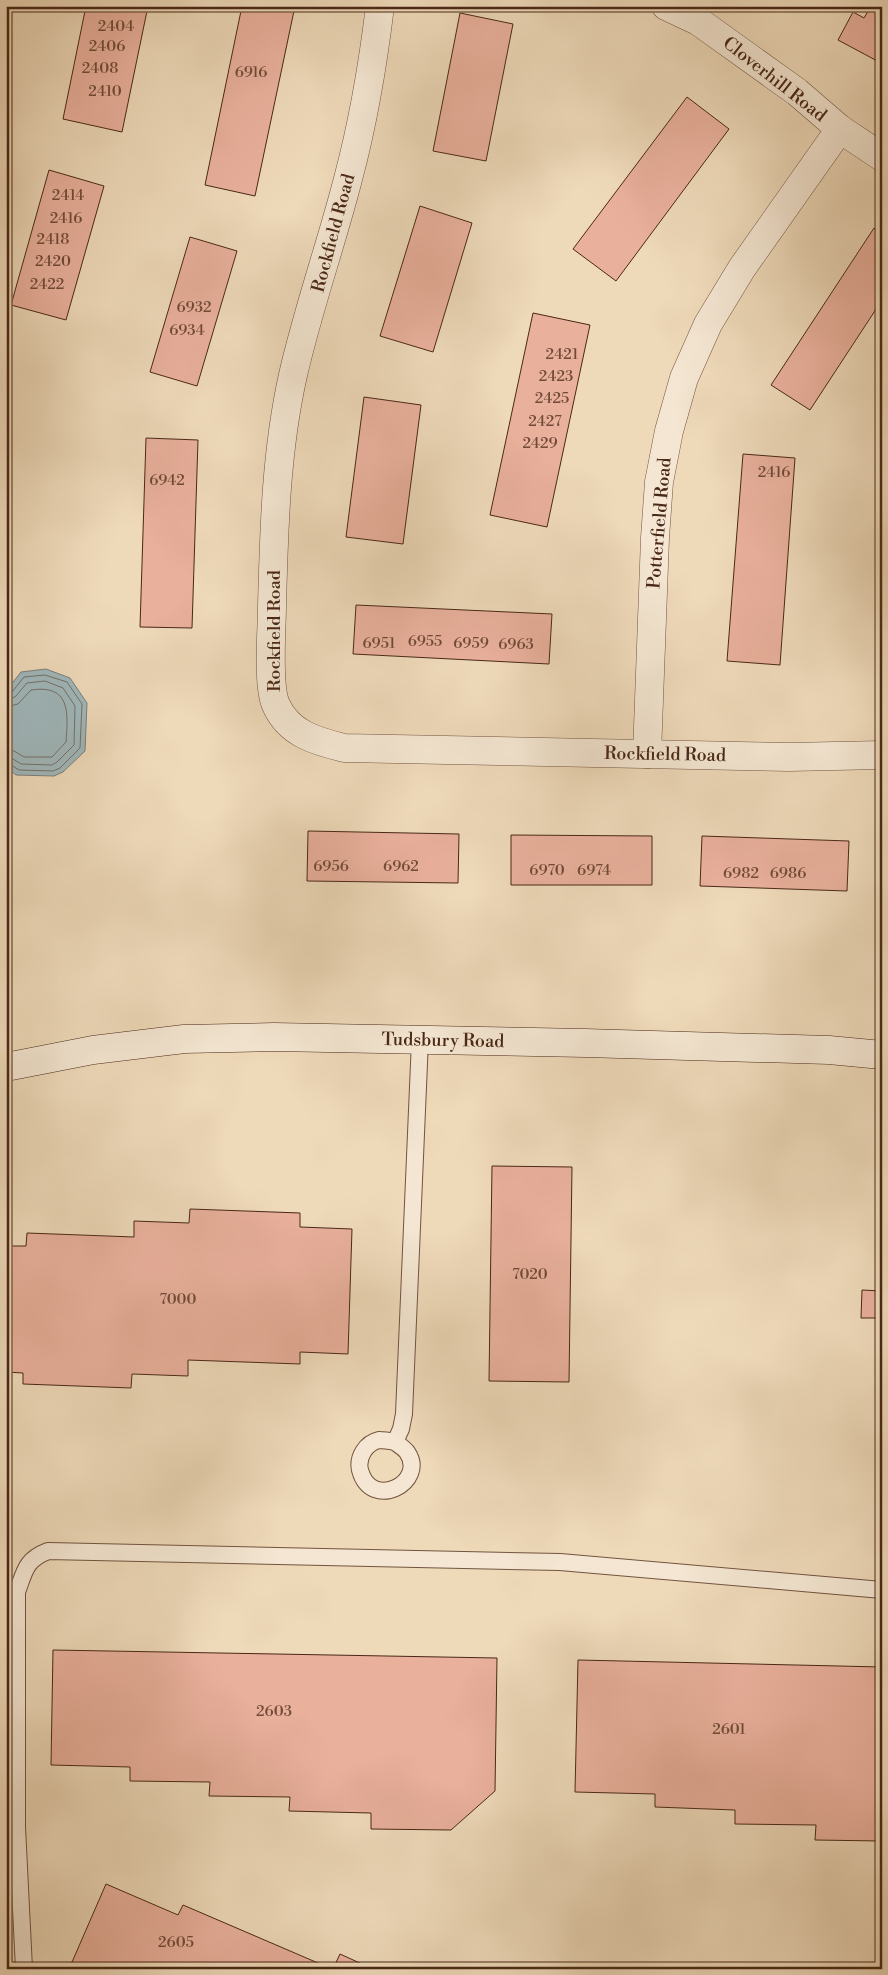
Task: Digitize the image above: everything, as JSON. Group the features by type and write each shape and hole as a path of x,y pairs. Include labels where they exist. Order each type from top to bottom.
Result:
{"street":[{"name":"Rockfield Road","path":"380,6 364,107 351,168 293,375 280,444 275,507 271,674 275,704 288,724 303,736 344,748 789,756 882,755"},
{"name":"Cloverhill Road","path":"666,6 698,20 797,92 840,130 882,158"},
{"name":"Potterfield Road","path":"647,754 655,538 659,482 669,431 684,378 708,324 742,268 840,130"},
{"name":"Tudsbury Road","path":"6,1067 93,1050 184,1039 274,1037 829,1050 882,1055"}],"lane":[{"path":"395,1442 401,1429 404,1414 420,1040"},
{"path":"24,1969 17,1828 17,1592 27,1566 35,1556 48,1551 560,1562 882,1590"}],"water":[{"path":"46,669 70,678 87,703 85,751 63,772 54,776 16,775 6,767 6,691 21,672"}],"building":[{"path":"86,6 148,6 122,132 63,119"},
{"path":"242,6 295,6 255,196 205,185"},
{"path":"870,8 882,14 881,63 838,40 853,12 864,18"},
{"path":"460,13 513,24 486,161 433,151"},
{"path":"687,97 729,129 616,281 573,249"},
{"path":"49,170 104,186 66,320 11,305"},
{"path":"420,206 472,223 433,352 380,336"},
{"path":"874,228 882,233 882,300 810,410 771,385"},
{"path":"190,237 237,251 197,386 150,372"},
{"path":"533,313 590,325 547,527 490,515"},
{"path":"364,397 421,405 403,544 346,537"},
{"path":"146,438 198,440 192,628 140,627"},
{"path":"743,454 795,458 780,665 727,661"},
{"path":"356,605 552,614 549,664 353,654"},
{"path":"308,831 459,834 458,883 307,881"},
{"path":"511,835 652,836 652,885 511,885"},
{"path":"702,836 849,841 847,891 700,886"},
{"path":"492,1166 572,1167 569,1382 489,1381"},
{"path":"190,1209 300,1213 300,1227 352,1229 348,1354 300,1352 300,1364 188,1360 188,1376 132,1374 131,1388 23,1384 23,1373 6,1372 6,1246 26,1246 27,1233 134,1237 134,1221 189,1223"},
{"path":"862,1290 882,1291 882,1318 861,1318"},
{"path":"53,1650 497,1658 495,1791 451,1830 371,1829 371,1813 289,1811 290,1797 209,1796 210,1782 130,1781 130,1767 51,1765"},
{"path":"578,1660 882,1667 882,1841 815,1840 816,1825 735,1824 735,1810 655,1807 655,1794 575,1792"},
{"path":"106,1884 178,1915 183,1905 332,1969 69,1969"},
{"path":"340,1954 373,1969 333,1969"}]}
